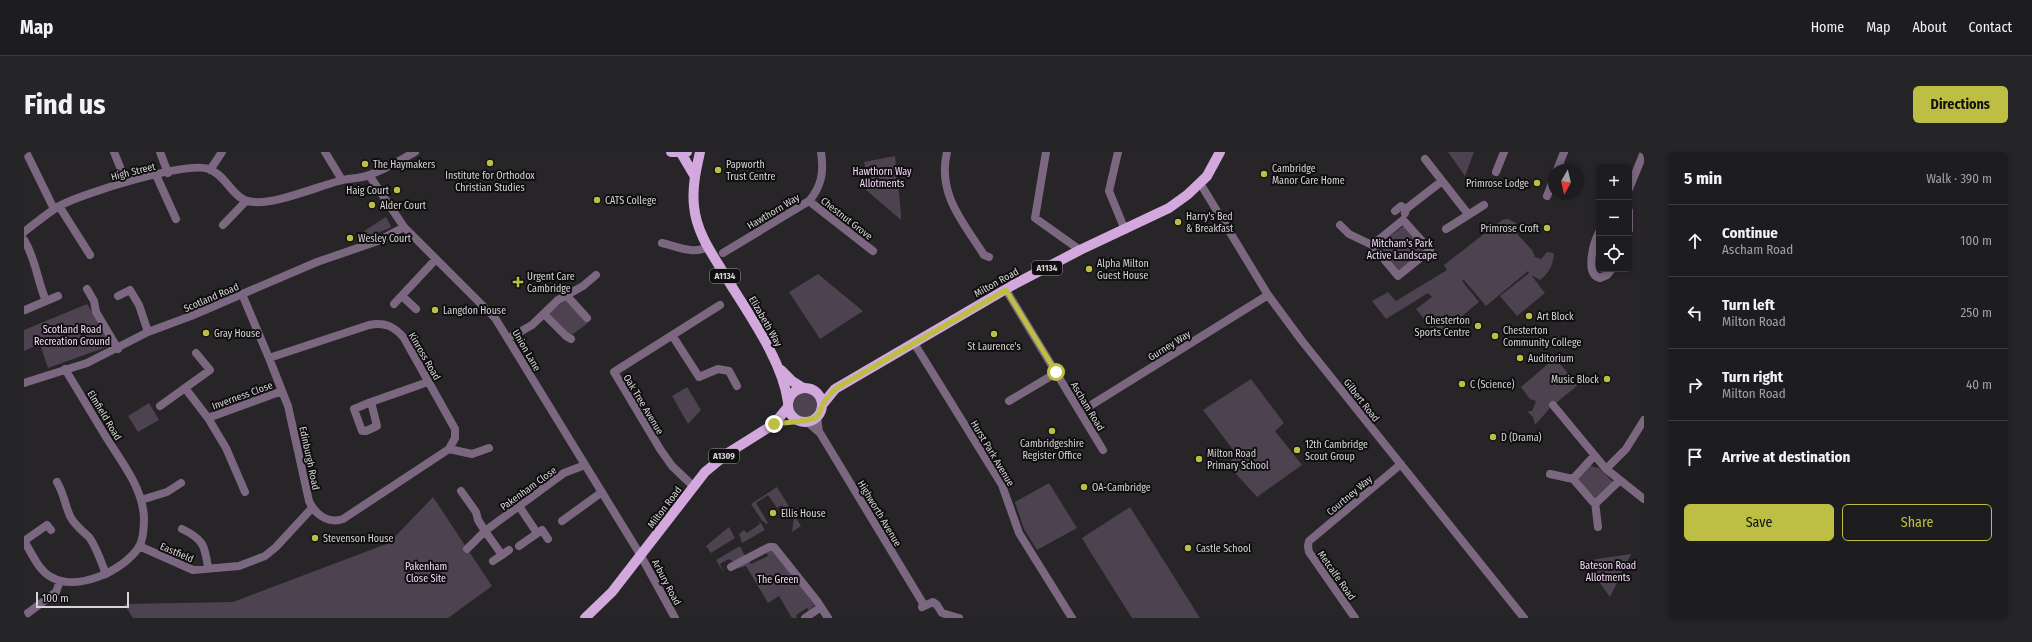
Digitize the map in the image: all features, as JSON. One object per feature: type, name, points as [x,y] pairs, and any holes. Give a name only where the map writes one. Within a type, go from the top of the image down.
[{"type":"main road","points":[[680,152],[694,175]]},
{"type":"main road","name":"Elizabeth Way","points":[[700,152],[694,175],[694,207],[697,224],[707,247],[780,369],[792,381],[803,388]]},
{"type":"main road","name":"Milton Road","points":[[822,405],[835,389],[1006,290],[1080,250],[1169,208],[1200,183],[1208,173],[1220,152]]},
{"type":"main road","name":"Elizabeth Way","points":[[780,369],[788,405]]},
{"type":"main road","points":[[788,405],[795,392],[803,388]]},
{"type":"main road","name":"A1134","points":[[803,388],[815,391]]},
{"type":"main road","name":"Milton Road","points":[[815,391],[835,389]]},
{"type":"main road","points":[[815,391],[819,396],[822,405]]},
{"type":"main road","name":"Milton Road","points":[[585,618],[612,592],[642,556],[694,486],[720,458],[774,424],[788,405]]},
{"type":"main road","name":"A1134","points":[[788,405],[790,413],[802,421]]},
{"type":"main road","name":"A1134","points":[[817,417],[822,405]]},
{"type":"main road","points":[[802,421],[817,417]]},
{"type":"main road","name":"Milton Road","points":[[774,424],[802,421]]},
{"type":"street","points":[[26,152],[57,208],[90,255]]},
{"type":"street","points":[[114,152],[126,182]]},
{"type":"street","points":[[160,152],[168,173]]},
{"type":"street","points":[[222,152],[210,170],[246,202],[261,203],[342,180],[369,175],[415,152]]},
{"type":"street","points":[[325,152],[342,180]]},
{"type":"street","name":"Hawthorn Way","points":[[723,253],[809,201],[816,193],[822,178],[820,152]]},
{"type":"street","points":[[947,152],[945,188],[950,199],[984,255],[989,257]]},
{"type":"street","points":[[1046,152],[1034,216],[1080,250]]},
{"type":"street","points":[[1118,152],[1109,191],[1125,230]]},
{"type":"street","points":[[1496,172],[1504,152]]},
{"type":"street","points":[[1559,164],[1564,152]]},
{"type":"street","points":[[1632,182],[1644,152]]},
{"type":"street","points":[[1425,159],[1468,214]]},
{"type":"street","name":"High Street","points":[[24,232],[57,208],[92,192],[156,175],[201,168],[210,170]]},
{"type":"street","points":[[156,175],[176,219]]},
{"type":"street","name":"Union Lane","points":[[369,175],[404,227],[477,298],[495,318],[509,338],[534,383],[642,556]]},
{"type":"street","points":[[1372,245],[1403,220],[1406,209],[1442,181]]},
{"type":"street","name":"Gilbert Road","points":[[1200,183],[1268,295],[1302,341],[1524,618]]},
{"type":"street","name":"Chestnut Grove","points":[[809,201],[873,251]]},
{"type":"street","points":[[223,225],[246,202]]},
{"type":"street","points":[[1446,229],[1484,205]]},
{"type":"street","points":[[1395,211],[1401,206],[1406,209]]},
{"type":"street","points":[[1340,225],[1349,234],[1372,245],[1398,276],[1430,250],[1403,220]]},
{"type":"street","name":"Scotland Road","points":[[24,382],[87,363],[118,349],[148,332],[191,316],[317,262],[378,241],[404,227]]},
{"type":"street","points":[[24,240],[32,254],[39,286],[46,301]]},
{"type":"street","points":[[1596,240],[1593,248],[1592,271],[1595,276],[1600,278],[1607,275],[1610,272]]},
{"type":"street","points":[[662,243],[694,251],[700,251],[707,247]]},
{"type":"street","points":[[394,304],[436,259]]},
{"type":"street","points":[[509,338],[532,325],[558,300],[583,286],[596,274]]},
{"type":"street","points":[[87,290],[94,301],[96,312],[118,349]]},
{"type":"street","points":[[118,296],[130,290],[140,305],[148,332]]},
{"type":"street","name":"Ascham Road","points":[[1006,290],[1103,450]]},
{"type":"street","name":"Edinburgh Road","points":[[242,294],[269,358],[294,427],[312,508]]},
{"type":"street","name":"Gurney Way","points":[[1080,412],[1268,295]]},
{"type":"street","points":[[25,310],[58,296]]},
{"type":"street","points":[[402,296],[416,309]]},
{"type":"street","points":[[567,296],[587,318]]},
{"type":"street","name":"Oak Tree Avenue","points":[[694,486],[672,466],[646,427],[614,372],[720,305]]},
{"type":"street","points":[[544,314],[571,339]]},
{"type":"street","name":"Kinross Road","points":[[269,358],[378,323],[389,325],[397,329],[404,338],[454,429],[454,438],[449,449]]},
{"type":"street","points":[[672,335],[700,377],[718,368],[729,371],[737,386]]},
{"type":"street","name":"Hurst Park Avenue","points":[[914,343],[1002,485],[1019,533],[1072,618]]},
{"type":"street","points":[[160,406],[210,370],[196,353]]},
{"type":"street","name":"Elmfield Road","points":[[65,369],[128,472],[141,500]]},
{"type":"street","points":[[1009,401],[1056,372]]},
{"type":"street","points":[[371,402],[428,382]]},
{"type":"street","name":"Inverness Close","points":[[185,388],[208,418],[226,448],[236,479],[245,492]]},
{"type":"street","name":"Inverness Close","points":[[208,418],[282,392]]},
{"type":"street","points":[[1553,405],[1606,469],[1644,499]]},
{"type":"street","name":"Highworth Avenue","points":[[817,417],[819,432],[923,606],[932,602],[937,605],[942,613],[959,618]]},
{"type":"street","points":[[1606,469],[1626,449],[1644,420]]},
{"type":"street","name":"Highworth Avenue","points":[[802,421],[819,432]]},
{"type":"street","points":[[182,529],[198,537],[202,542],[208,568],[239,566],[265,556],[276,547],[312,508],[328,520],[338,521],[449,449],[472,454],[489,448]]},
{"type":"street","points":[[1573,479],[1594,456]]},
{"type":"street","name":"Courtney Way","points":[[1309,541],[1401,464]]},
{"type":"street","name":"Pakenham Close","points":[[467,549],[485,531],[564,473],[585,465]]},
{"type":"street","points":[[1550,474],[1573,479],[1595,502],[1598,527]]},
{"type":"street","points":[[1595,502],[1619,480]]},
{"type":"street","points":[[57,482],[64,494],[70,516],[78,529],[88,537],[94,546],[106,574]]},
{"type":"street","points":[[51,530],[47,525],[24,541],[39,566],[50,577],[60,581],[80,582],[106,574],[121,566],[139,546],[144,518],[141,500],[167,492],[181,483]]},
{"type":"street","points":[[461,491],[476,512],[478,520],[485,531],[502,555]]},
{"type":"street","points":[[562,521],[602,492]]},
{"type":"street","points":[[519,506],[537,533]]},
{"type":"street","points":[[519,546],[542,530],[548,538]]},
{"type":"street","name":"Metcalfe Road","points":[[1309,541],[1308,546],[1310,552],[1355,618]]},
{"type":"street","name":"Eastfield","points":[[139,546],[187,569],[199,570],[208,568]]},
{"type":"street","points":[[731,567],[769,546],[774,547],[828,618]]},
{"type":"street","points":[[493,562],[509,550]]},
{"type":"street","name":"Arbury Road","points":[[642,556],[675,618]]},
{"type":"street","points":[[24,616],[56,592],[60,581]]},
{"type":"street","points":[[805,618],[821,607]]},
{"type":"green space","points":[[1448,152],[1474,152],[1465,176]]},
{"type":"green space","name":"Hawthorn Way Allotments","points":[[895,156],[901,220],[866,190],[869,186],[864,162]]},
{"type":"green space","points":[[386,217],[391,226],[390,228],[367,237],[364,231]]},
{"type":"green space","points":[[1508,219],[1516,223],[1518,235],[1532,250],[1535,257],[1541,259],[1547,252],[1554,253],[1550,268],[1540,280],[1531,275],[1545,293],[1517,316],[1500,296],[1529,273],[1528,271],[1486,306],[1464,280],[1462,281],[1479,302],[1438,336],[1416,309],[1432,297],[1428,293],[1386,319],[1372,301],[1388,292],[1396,301],[1447,270],[1444,265],[1502,220]]},
{"type":"green space","name":"Mitcham’s Park Active Landscape","points":[[1405,225],[1423,247],[1423,253],[1401,270],[1395,270],[1377,247]]},
{"type":"green space","points":[[818,274],[863,311],[820,339],[789,292]]},
{"type":"green space","points":[[565,300],[588,323],[569,337],[548,315]]},
{"type":"green space","name":"Scotland Road Recreation Ground","points":[[87,304],[112,345],[48,368],[40,344],[24,351],[24,330]]},
{"type":"green space","points":[[1555,358],[1578,385],[1550,408],[1535,425],[1533,417],[1527,411],[1532,411],[1536,401],[1530,399],[1521,387]]},
{"type":"green space","points":[[1251,379],[1284,423],[1275,431],[1302,465],[1257,497],[1227,464],[1237,455],[1203,410]]},
{"type":"green space","points":[[687,387],[701,410],[688,424],[672,396]]},
{"type":"green space","points":[[805,392],[814,396],[818,405],[814,414],[805,418],[796,414],[792,405],[796,396]]},
{"type":"green space","points":[[149,403],[159,420],[138,432],[128,416]]},
{"type":"green space","points":[[1590,466],[1599,468],[1614,483],[1611,486],[1608,486],[1595,498],[1578,481],[1578,478]]},
{"type":"green space","points":[[1049,483],[1077,528],[1037,550],[1024,529],[1015,502]]},
{"type":"green space","points":[[777,487],[801,526],[792,532],[794,516],[787,515],[782,505],[777,508],[768,495],[756,503],[768,523],[766,524],[764,521],[763,522],[751,504]]},
{"type":"green space","name":"Pakenham Close Site","points":[[433,497],[492,586],[448,618],[133,618],[124,604],[233,602],[389,543]]},
{"type":"green space","points":[[1130,507],[1200,618],[1132,618],[1082,538]]},
{"type":"green space","points":[[758,519],[765,530],[742,543],[739,534],[744,530],[747,533],[760,524]]},
{"type":"green space","points":[[729,527],[735,538],[711,553],[706,546]]},
{"type":"green space","points":[[740,546],[745,556],[734,562],[729,559],[720,564],[726,576],[716,560]]},
{"type":"green space","name":"The Green","points":[[773,550],[815,604],[809,611],[807,608],[796,615],[797,618],[792,618],[779,596],[768,603],[746,566],[737,569],[749,561],[751,564],[768,556],[766,552]]},
{"type":"green space","name":"Bateson Road Allotments","points":[[1631,554],[1610,597],[1584,561]]},
{"type":"place","name":"Institute for Orthodox Christian Studies","points":[[490,163]]},
{"type":"place","name":"The Haymakers","points":[[365,164]]},
{"type":"place","name":"Papworth Trust Centre","points":[[718,170]]},
{"type":"place","name":"Cambridge Manor Care Home","points":[[1264,174]]},
{"type":"place","name":"Primrose Lodge","points":[[1537,183]]},
{"type":"place","name":"Haig Court","points":[[397,190]]},
{"type":"place","name":"CATS College","points":[[597,200]]},
{"type":"place","name":"Alder Court","points":[[372,205]]},
{"type":"place","name":"Harry's Bed & Breakfast","points":[[1178,222]]},
{"type":"place","name":"Primrose Croft","points":[[1547,228]]},
{"type":"place","name":"Wesley Court","points":[[350,238]]},
{"type":"place","name":"Alpha Milton Guest House","points":[[1089,269]]},
{"type":"place","name":"Urgent Care Cambridge","points":[[518,282]]},
{"type":"place","name":"Langdon House","points":[[435,310]]},
{"type":"place","name":"Art Block","points":[[1529,316]]},
{"type":"place","name":"Chesterton Sports Centre","points":[[1478,326]]},
{"type":"place","name":"Gray House","points":[[206,333]]},
{"type":"place","name":"St Laurence's","points":[[994,334]]},
{"type":"place","name":"Chesterton Community College","points":[[1495,336]]},
{"type":"place","name":"Auditorium","points":[[1520,358]]},
{"type":"place","name":"Music Block","points":[[1607,379]]},
{"type":"place","name":"C (Science)","points":[[1462,384]]},
{"type":"place","name":"Cambridgeshire Register Office","points":[[1052,431]]},
{"type":"place","name":"D (Drama)","points":[[1493,437]]},
{"type":"place","name":"12th Cambridge Scout Group","points":[[1297,450]]},
{"type":"place","name":"Milton Road Primary School","points":[[1199,459]]},
{"type":"place","name":"OA-Cambridge","points":[[1084,487]]},
{"type":"place","name":"Ellis House","points":[[773,513]]},
{"type":"place","name":"Stevenson House","points":[[315,538]]},
{"type":"place","name":"Castle School","points":[[1188,548]]},
{"type":"route","points":[[774,424],[798,420],[807,422],[814,419],[819,414],[822,405],[835,389],[1006,290],[1056,372]]}]
